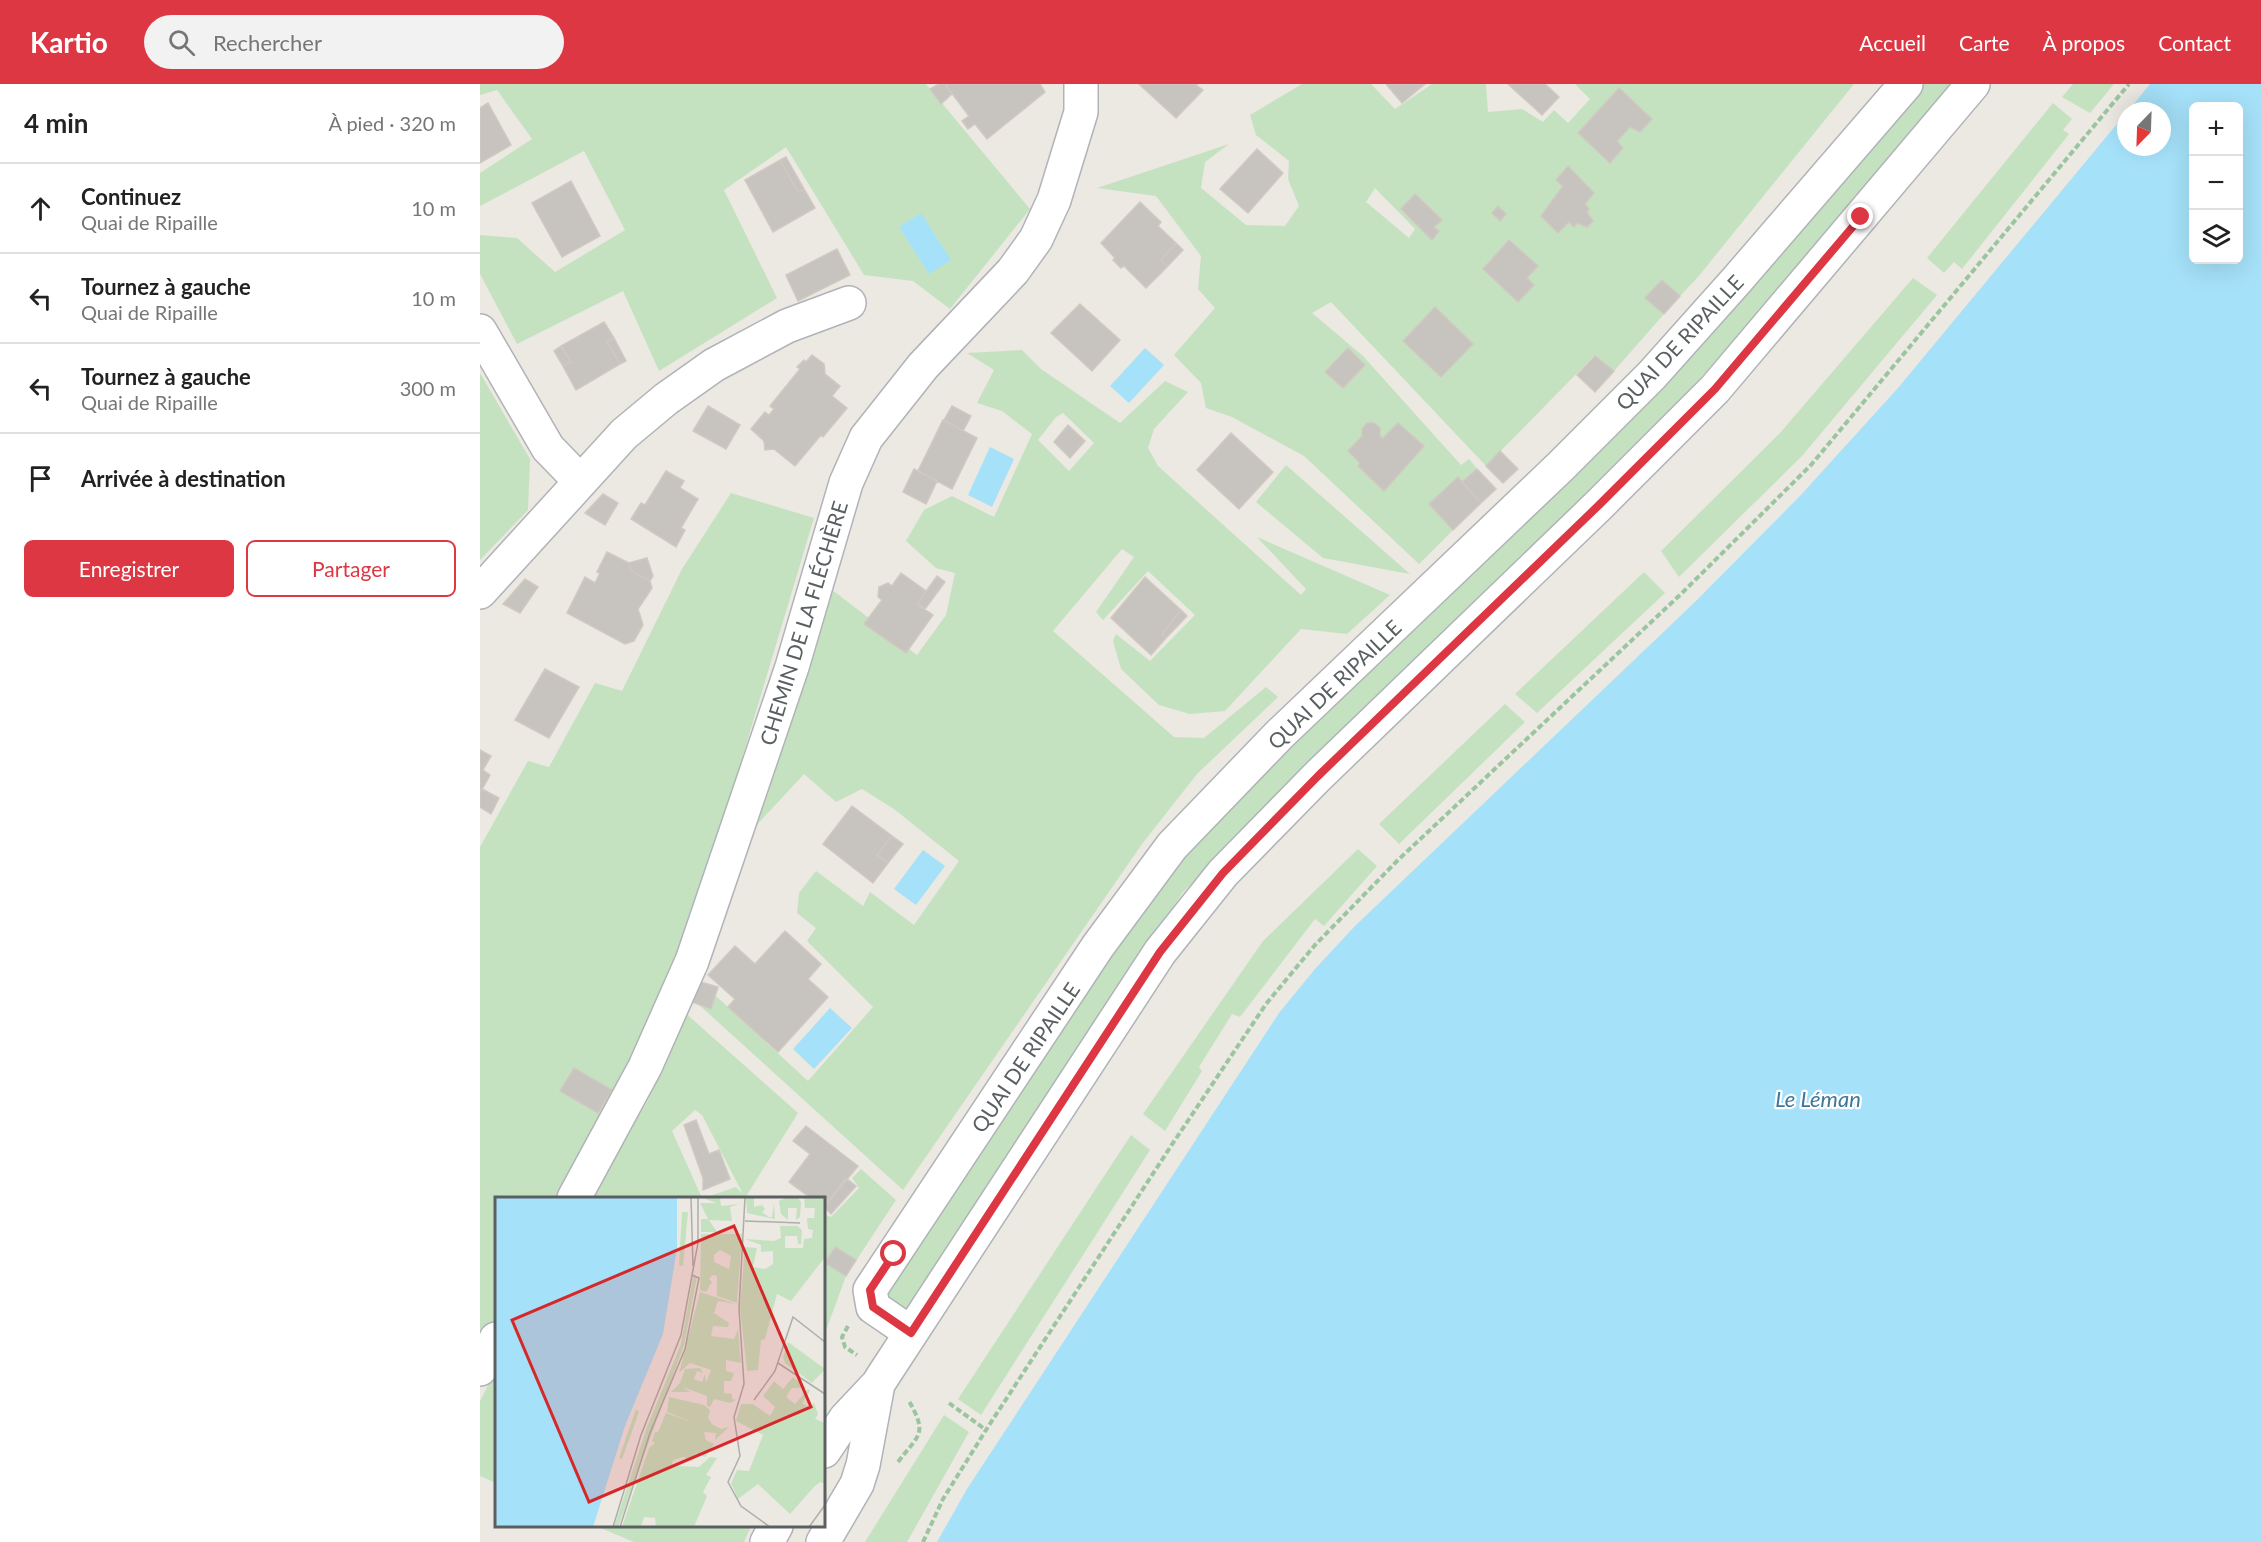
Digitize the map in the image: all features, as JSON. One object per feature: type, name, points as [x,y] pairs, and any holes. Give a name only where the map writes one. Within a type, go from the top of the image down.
[{"type":"street","name":"CHEMIN DE LA FLÉCHÈRE","points":[[575,1197],[645,1068],[692,961],[792,667],[846,483],[866,438],[923,366],[1013,271],[1036,239],[1054,200],[1082,112],[1081,84]]},
{"type":"street","name":"QUAI DE RIPAILLE","points":[[911,1333],[873,1307],[870,1290],[1098,946],[1172,846],[1279,735],[1561,466],[1652,375],[1906,84]]},
{"type":"street","points":[[825,1450],[846,1418],[878,1384],[1160,952],[1223,873],[1318,776],[1599,505],[1715,389],[1973,84]]},
{"type":"street","points":[[480,592],[624,434],[666,399],[714,365],[787,326],[849,303]]},
{"type":"street","points":[[480,331],[548,448],[580,480]]},
{"type":"street","points":[[480,1369],[495,1341]]},
{"type":"street","points":[[823,1542],[852,1494],[860,1473],[878,1384]]},
{"type":"street","points":[[767,1542],[775,1527]]},
{"type":"path","points":[[923,1542],[943,1499],[986,1430],[1266,1004],[1315,945],[1398,860],[1682,594],[1811,465],[2129,84]]},
{"type":"path","points":[[949,1403],[986,1430]]},
{"type":"green space","points":[[480,84],[926,84],[1030,209],[950,309],[913,281],[864,275],[786,147],[724,190],[777,298],[659,371],[623,291],[517,344],[480,274],[480,235],[517,238],[555,272],[625,230],[584,151],[480,206],[480,173],[532,139],[497,90],[480,95]]},
{"type":"green space","points":[[1302,84],[1371,84],[1395,109],[1432,84],[1486,84],[1488,112],[1522,109],[1543,122],[1554,110],[1568,123],[1590,99],[1575,84],[1854,84],[1698,277],[1680,296],[1662,280],[1645,297],[1664,314],[1614,371],[1594,356],[1486,466],[1331,302],[1312,313],[1363,356],[1461,465],[1469,459],[1477,469],[1462,482],[1458,478],[1429,504],[1453,530],[1419,564],[1304,456],[1232,417],[1206,408],[1201,383],[1174,355],[1215,308],[1198,289],[1201,256],[1156,196],[1097,188],[1229,144],[1205,162],[1201,188],[1246,225],[1285,226],[1299,206],[1288,179],[1289,161],[1256,135],[1250,115]],"holes":[[[1375,188],[1415,229],[1409,238],[1366,202]]]},
{"type":"green space","points":[[1917,84],[1954,84],[1763,308],[1655,429],[1183,892],[906,1313],[881,1297],[1163,876],[1401,637]]},
{"type":"green space","points":[[2073,84],[2114,84],[2090,113],[2062,97]]},
{"type":"green space","points":[[2053,103],[2072,119],[2063,130],[2069,134],[1962,269],[1954,262],[1944,273],[1927,258]]},
{"type":"green space","points":[[1913,278],[1937,295],[1802,456],[1679,577],[1661,551],[1780,433]]},
{"type":"green space","points":[[1022,350],[1041,369],[1120,423],[1165,381],[1188,392],[1154,429],[1148,448],[1158,466],[1301,595],[1306,589],[1257,537],[1390,595],[1347,634],[1301,629],[1225,711],[1190,714],[1159,705],[1121,669],[1113,641],[1116,634],[1150,661],[1195,615],[1148,571],[1103,620],[1096,612],[1134,557],[1122,549],[1053,631],[1174,737],[1204,738],[1266,687],[1278,697],[1197,774],[1142,844],[903,1190],[697,1003],[711,1008],[716,996],[808,1081],[873,1007],[807,941],[816,928],[797,913],[799,893],[816,871],[863,906],[870,892],[914,925],[959,861],[894,809],[862,789],[836,802],[804,774],[752,830],[831,589],[917,655],[946,615],[955,573],[936,568],[906,541],[924,510],[952,496],[994,517],[1032,434],[1002,411],[977,403],[994,370],[967,353]],"holes":[[[1063,413],[1094,443],[1069,471],[1038,440],[1056,417]]]},
{"type":"green space","points":[[480,373],[530,459],[528,510],[480,560]]},
{"type":"green space","points":[[1286,465],[1410,574],[1323,558],[1256,502]]},
{"type":"green space","points":[[731,493],[814,518],[680,965],[564,1197],[495,1197],[495,1321],[480,1349],[480,847],[528,761],[549,767],[595,683],[622,691],[682,569]]},
{"type":"green space","points":[[1644,572],[1665,593],[1537,713],[1515,694]]},
{"type":"green space","points":[[1505,704],[1525,722],[1399,844],[1379,824]]},
{"type":"green space","points":[[1358,849],[1377,866],[1324,926],[1315,919],[1240,1017],[1232,1014],[1199,1067],[1202,1071],[1165,1131],[1143,1114],[1263,941]]},
{"type":"green space","points":[[683,1011],[798,1113],[746,1197],[707,1197],[736,1187],[743,1194],[702,1115],[695,1110],[672,1131],[702,1197],[592,1197],[648,1100]]},
{"type":"green space","points":[[1131,1135],[1150,1150],[981,1415],[958,1399]]},
{"type":"green space","points":[[861,1169],[896,1200],[846,1276],[825,1333],[825,1214],[831,1217],[859,1188],[852,1178]]},
{"type":"green space","points":[[495,1372],[495,1483],[480,1476],[480,1401]]},
{"type":"green space","points":[[944,1415],[969,1432],[907,1542],[865,1542]]},
{"type":"green space","points":[[598,1527],[751,1527],[744,1542],[634,1542]]},
{"type":"water","name":"Le Léman","points":[[2150,84],[2261,84],[2261,1542],[937,1542],[967,1489],[1279,1013],[1315,969],[1354,927],[1695,602],[1800,496],[1898,388],[2117,124],[2117,156],[2171,156],[2171,102],[2135,102]]},
{"type":"water","points":[[921,213],[951,260],[929,274],[899,227]]},
{"type":"water","points":[[1145,348],[1164,365],[1129,403],[1110,386]]},
{"type":"water","points":[[990,447],[1014,459],[992,507],[968,495]]},
{"type":"water","points":[[923,850],[945,866],[916,905],[894,889]]},
{"type":"water","points":[[830,1008],[852,1028],[814,1069],[793,1049]]},
{"type":"building","points":[[939,84],[945,84],[952,94],[941,104],[930,89]]},
{"type":"building","points":[[945,84],[1040,84],[1045,92],[987,139],[975,124],[968,129],[962,121],[969,116]]},
{"type":"building","points":[[1139,84],[1198,84],[1196,85],[1203,90],[1176,118]]},
{"type":"building","points":[[1386,84],[1425,84],[1402,103]]},
{"type":"building","points":[[1508,84],[1545,84],[1559,97],[1542,115]]},
{"type":"building","points":[[1619,88],[1652,119],[1640,132],[1630,127],[1617,141],[1623,148],[1610,163],[1578,133]]},
{"type":"building","points":[[488,103],[511,145],[480,163],[480,108]]},
{"type":"building","points":[[1257,149],[1283,173],[1248,213],[1220,189]]},
{"type":"building","points":[[786,157],[804,189],[798,192],[780,160]]},
{"type":"building","points":[[780,160],[798,192],[804,189],[815,208],[773,232],[745,180]]},
{"type":"building","points":[[1568,166],[1594,193],[1585,204],[1593,221],[1587,227],[1577,223],[1574,227],[1569,222],[1558,233],[1541,216],[1563,186],[1556,180]]},
{"type":"building","points":[[571,181],[600,236],[562,257],[532,203]]},
{"type":"building","points":[[1415,194],[1442,220],[1434,227],[1439,231],[1432,240],[1401,209]]},
{"type":"building","points":[[1140,202],[1161,222],[1158,226],[1176,243],[1161,260],[1167,267],[1146,288],[1124,266],[1121,268],[1113,260],[1115,258],[1101,243]]},
{"type":"building","points":[[1498,206],[1506,214],[1500,221],[1492,213]]},
{"type":"building","points":[[1509,240],[1538,266],[1527,278],[1534,285],[1518,302],[1483,269]]},
{"type":"building","points":[[1176,243],[1183,250],[1167,267],[1161,260]]},
{"type":"building","points":[[837,249],[850,275],[798,301],[786,275]]},
{"type":"building","points":[[1662,280],[1680,296],[1664,314],[1645,298]]},
{"type":"building","points":[[1080,304],[1120,340],[1092,371],[1051,333]]},
{"type":"building","points":[[1435,307],[1473,344],[1441,377],[1403,341]]},
{"type":"building","points":[[604,322],[614,338],[607,342],[620,364],[576,390],[563,366],[571,362],[561,346]]},
{"type":"building","points":[[614,338],[626,361],[620,364],[607,342]]},
{"type":"building","points":[[561,346],[571,362],[563,366],[554,351]]},
{"type":"building","points":[[1348,348],[1365,365],[1343,388],[1325,372]]},
{"type":"building","points":[[812,355],[824,364],[825,374],[840,386],[832,396],[847,408],[795,466],[774,449],[765,450],[764,441],[751,429],[765,412],[769,415],[774,409],[770,406],[800,369],[797,367]]},
{"type":"building","points":[[1595,356],[1614,371],[1595,392],[1577,375]]},
{"type":"building","points":[[708,406],[740,425],[726,449],[693,431]]},
{"type":"building","points":[[952,406],[971,416],[963,431],[944,420]]},
{"type":"building","points":[[943,420],[977,438],[952,489],[918,471]]},
{"type":"building","points":[[1367,423],[1374,423],[1380,428],[1380,436],[1383,438],[1398,423],[1424,446],[1384,491],[1358,466],[1360,463],[1348,451],[1362,436],[1362,429]]},
{"type":"building","points":[[1068,425],[1085,441],[1070,458],[1054,442]]},
{"type":"building","points":[[1231,433],[1273,472],[1239,509],[1197,470]]},
{"type":"building","points":[[1500,451],[1518,469],[1503,483],[1486,466]]},
{"type":"building","points":[[914,469],[937,481],[926,504],[903,492]]},
{"type":"building","points":[[1477,469],[1496,489],[1481,503],[1462,482]]},
{"type":"building","points":[[666,471],[684,481],[680,488],[698,499],[681,528],[685,530],[676,547],[631,519],[641,503],[645,505]]},
{"type":"building","points":[[1458,477],[1481,503],[1453,530],[1429,504]]},
{"type":"building","points":[[603,494],[618,503],[605,525],[585,513]]},
{"type":"building","points":[[607,552],[629,563],[631,571],[650,581],[652,588],[638,609],[643,625],[634,641],[625,644],[567,613],[585,577],[595,583],[600,573],[597,572]]},
{"type":"building","points":[[647,558],[653,576],[650,581],[631,571],[629,563]]},
{"type":"building","points":[[901,573],[926,591],[917,604],[933,615],[906,653],[864,624],[882,600],[878,597],[879,587],[888,583],[892,586]]},
{"type":"building","points":[[937,576],[945,582],[925,609],[917,604]]},
{"type":"building","points":[[1145,577],[1181,610],[1162,634],[1166,638],[1151,655],[1111,618]]},
{"type":"building","points":[[525,579],[538,587],[520,613],[503,604]]},
{"type":"building","points":[[1181,610],[1187,616],[1166,638],[1162,634]]},
{"type":"building","points":[[545,669],[579,687],[549,738],[515,720]]},
{"type":"building","points":[[480,750],[491,756],[483,770],[490,775],[480,793]]},
{"type":"building","points":[[482,789],[499,798],[491,814],[480,807]]},
{"type":"building","points":[[852,806],[892,836],[877,855],[888,863],[873,883],[823,844]]},
{"type":"building","points":[[892,836],[903,844],[888,863],[877,855]]},
{"type":"building","points":[[785,931],[821,964],[808,979],[828,997],[778,1052],[728,1007],[735,999],[708,975],[735,946],[755,964]]},
{"type":"building","points":[[694,980],[718,987],[711,1009],[687,1000]]},
{"type":"building","points":[[574,1068],[612,1090],[598,1113],[560,1091]]},
{"type":"building","points":[[696,1120],[709,1154],[719,1150],[730,1179],[703,1190],[703,1178],[684,1125]]},
{"type":"building","points":[[806,1126],[858,1166],[825,1206],[825,1197],[810,1197],[789,1182],[810,1154],[793,1141]]},
{"type":"building","points":[[846,1178],[856,1186],[831,1214],[825,1206]]},
{"type":"building","points":[[835,1247],[856,1260],[846,1276],[825,1263]]},
{"type":"route","points":[[894,1254],[870,1290],[873,1307],[911,1333],[1160,952],[1223,873],[1318,776],[1599,505],[1715,389],[1861,217]]}]
